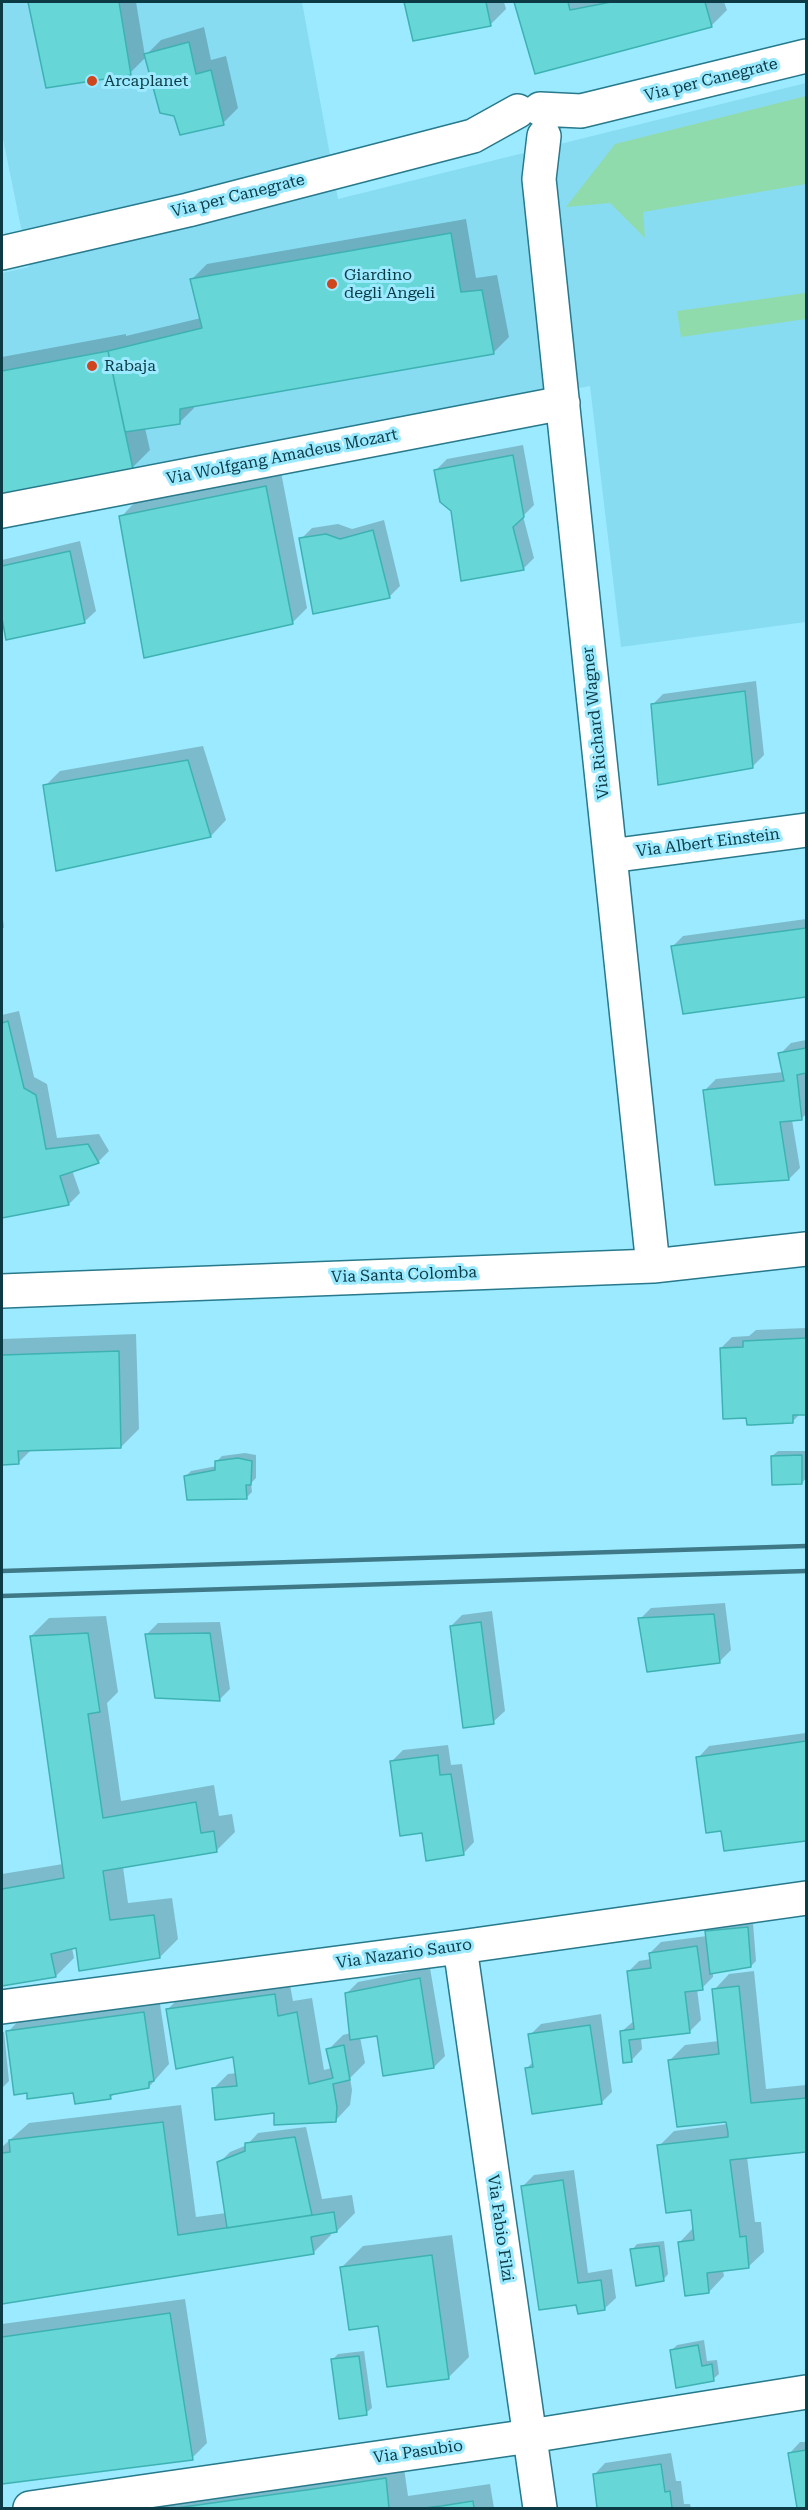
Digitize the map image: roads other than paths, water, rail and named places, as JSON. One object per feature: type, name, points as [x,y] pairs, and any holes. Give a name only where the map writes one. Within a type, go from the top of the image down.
[{"type":"street","name":"Via per Canegrate","points":[[2,253],[188,210],[473,136],[531,128],[581,111],[807,56]]},
{"type":"street","name":"Via Richard Wagner","points":[[531,128],[563,404],[653,1266]]},
{"type":"street","name":"Via Wolfgang Amadeus Mozart","points":[[2,511],[563,404]]},
{"type":"street","name":"Via Albert Einstein","points":[[610,856],[807,830]]},
{"type":"street","name":"Via Santa Colomba","points":[[2,1290],[653,1266],[807,1249]]},
{"type":"street","name":"Via Nazario Sauro","points":[[2,2007],[460,1947],[807,1898]]},
{"type":"street","name":"Via Fabio Filzi","points":[[460,1947],[540,2508]]},
{"type":"street","name":"Via Pasubio","points":[[30,2508],[530,2436],[807,2392]]},
{"type":"railway","points":[[2,1571],[806,1546]]},
{"type":"railway","points":[[2,1596],[806,1571]]},
{"type":"place","name":"Arcaplanet","points":[[92,81]]},
{"type":"place","name":"Giardino degli Angeli","points":[[332,284]]},
{"type":"place","name":"Rabaja","points":[[92,366]]}]
